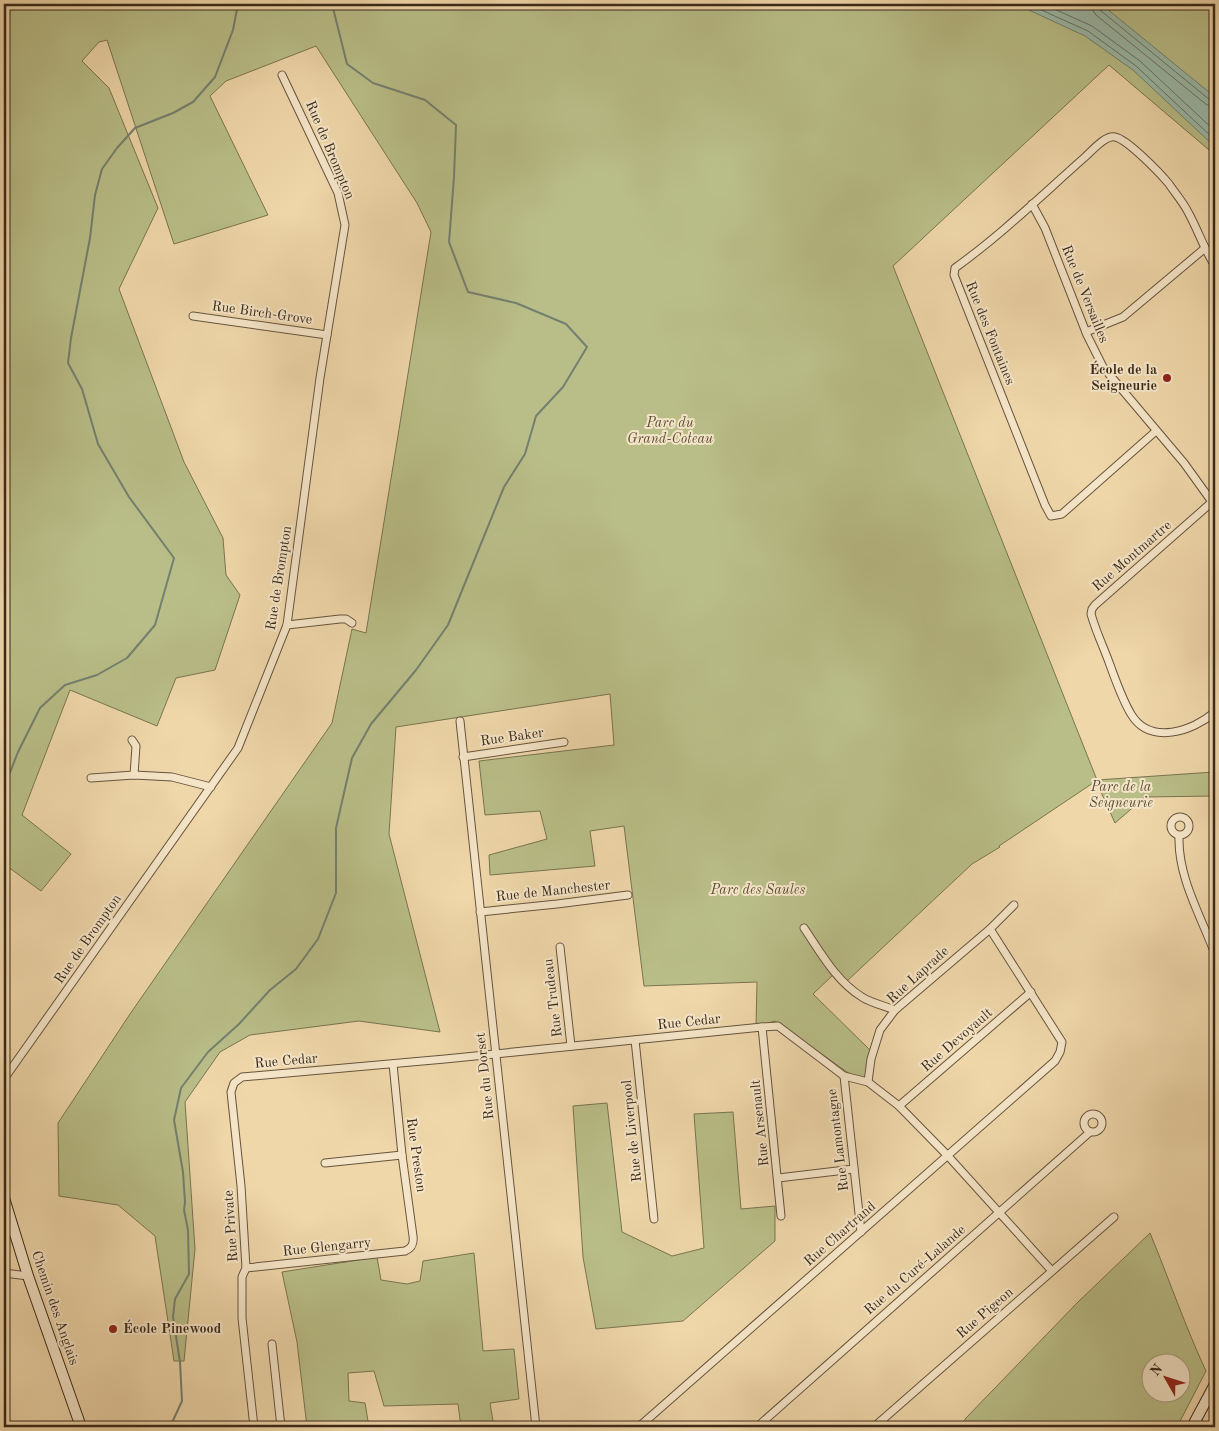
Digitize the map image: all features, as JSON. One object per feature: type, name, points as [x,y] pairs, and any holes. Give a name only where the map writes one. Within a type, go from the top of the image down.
[{"type":"street","name":"Rue de Brompton","points":[[4,1079],[238,748],[245,735],[287,625],[327,335],[345,225],[338,193],[282,75]]},
{"type":"street","name":"Rue des Fontaines","points":[[1156,431],[1062,514],[1051,516],[954,275],[955,268],[994,238],[1107,138],[1114,136],[1122,139],[1167,182],[1188,211],[1204,249],[1215,266]]},
{"type":"street","name":"Rue de Versailles","points":[[1032,204],[1045,228],[1086,332],[1103,367],[1181,460],[1214,504]]},
{"type":"street","points":[[1086,332],[1123,317],[1204,249]]},
{"type":"street","name":"Rue Birch-Grove","points":[[193,316],[327,335]]},
{"type":"street","name":"Rue Montmartre","points":[[1214,504],[1095,604],[1091,614],[1131,715],[1144,728],[1159,733],[1178,732],[1215,712]]},
{"type":"street","points":[[287,625],[340,619],[346,619],[352,623]]},
{"type":"street","name":"Rue du Dorset","points":[[460,722],[536,1427]]},
{"type":"street","points":[[132,740],[136,746],[134,775]]},
{"type":"street","name":"Rue Baker","points":[[463,757],[564,742]]},
{"type":"street","points":[[91,778],[134,775],[172,777],[212,787]]},
{"type":"street","points":[[1179,836],[1178,846],[1184,876],[1215,954]]},
{"type":"street","name":"Rue de Manchester","points":[[480,912],[628,895]]},
{"type":"street","name":"Rue Laprade","points":[[868,1082],[871,1059],[880,1030],[895,1010],[990,929],[1014,905]]},
{"type":"street","points":[[804,928],[829,966],[844,982],[862,997],[895,1010]]},
{"type":"street","points":[[990,929],[1031,992]]},
{"type":"street","name":"Rue Trudeau","points":[[560,947],[571,1046]]},
{"type":"street","name":"Rue Chartrand","points":[[641,1426],[1055,1061],[1060,1052],[1062,1042],[1031,992]]},
{"type":"street","name":"Rue Devoyault","points":[[899,1106],[1031,992]]},
{"type":"street","name":"Rue Cedar","points":[[234,1083],[242,1078],[778,1026],[844,1076],[868,1082],[899,1106],[948,1156],[1052,1271]]},
{"type":"street","name":"Rue Arsenault","points":[[762,1027],[782,1216]]},
{"type":"street","name":"Rue de Liverpool","points":[[635,1040],[654,1219]]},
{"type":"street","name":"Rue Preston","points":[[393,1064],[402,1155],[413,1236],[413,1245],[410,1249]]},
{"type":"street","name":"Rue Lamontagne","points":[[844,1076],[861,1232]]},
{"type":"street","name":"Rue Private","points":[[234,1083],[230,1092],[241,1186],[246,1268],[242,1278],[242,1318],[254,1427]]},
{"type":"street","name":"Rue du Curé-Lalande","points":[[757,1427],[1090,1132]]},
{"type":"street","points":[[325,1163],[402,1155]]},
{"type":"street","points":[[778,1178],[854,1170]]},
{"type":"street","name":"Chemin des Anglais","points":[[4,1198],[28,1276],[81,1427]]},
{"type":"street","name":"Rue Pigeon","points":[[874,1427],[1114,1217]]},
{"type":"street","name":"Rue Glengarry","points":[[246,1268],[410,1249]]},
{"type":"street","points":[[4,1273],[28,1276]]},
{"type":"street","points":[[272,1344],[281,1427]]},
{"type":"street","points":[[1192,1427],[1215,1384]]},
{"type":"street","points":[[624,1427],[655,1427]]},
{"type":"green space","name":"Parc du Grand-Coteau","points":[[4,4],[1213,4],[1215,17],[1215,155],[1109,65],[893,266],[1097,780],[1215,771],[1215,796],[1145,797],[1115,823],[1096,781],[972,864],[847,981],[834,974],[813,994],[870,1050],[865,1082],[847,1072],[775,1021],[756,1027],[757,982],[644,986],[624,826],[590,831],[595,866],[490,875],[489,855],[547,839],[540,811],[485,815],[479,761],[614,745],[610,694],[396,727],[389,834],[440,1032],[359,1021],[250,1035],[220,1052],[185,1102],[195,1249],[184,1361],[174,1361],[155,1236],[118,1205],[59,1196],[58,1123],[130,1014],[332,723],[352,629],[366,633],[431,232],[417,203],[316,46],[226,81],[210,96],[268,215],[174,244],[107,40],[99,42],[82,61],[109,88],[158,208],[119,289],[184,462],[223,538],[226,575],[240,595],[215,670],[176,678],[157,726],[70,690],[22,815],[71,854],[41,891],[4,864]]},
{"type":"green space","points":[[607,1103],[622,1232],[672,1256],[704,1248],[694,1114],[733,1112],[741,1209],[775,1206],[775,1241],[683,1321],[596,1329],[583,1257],[573,1106]]},
{"type":"green space","points":[[1150,1233],[1206,1371],[1192,1398],[1192,1354],[1142,1354],[1142,1404],[1189,1404],[1177,1427],[960,1427],[966,1418],[1077,1303]]},
{"type":"green space","points":[[474,1253],[483,1351],[514,1349],[519,1399],[490,1403],[494,1427],[461,1427],[458,1404],[384,1406],[374,1371],[348,1373],[349,1401],[365,1403],[369,1427],[307,1427],[297,1342],[282,1272],[377,1257],[381,1280],[407,1284],[420,1281],[423,1261]]},
{"type":"water","points":[[1016,4],[1101,4],[1215,97],[1215,147],[1133,70],[1085,36]]},
{"type":"waterway","points":[[4,788],[18,752],[40,708],[65,685],[97,675],[127,658],[155,625],[174,558],[129,497],[98,444],[82,389],[68,363],[71,338],[90,238],[95,195],[102,169],[135,128],[173,113],[193,102],[215,77],[233,30],[238,4]]},
{"type":"waterway","points":[[170,1427],[182,1401],[180,1362],[173,1317],[175,1299],[189,1274],[188,1230],[184,1210],[183,1172],[174,1120],[181,1088],[208,1052],[239,1024],[270,990],[296,969],[318,939],[336,893],[336,828],[352,758],[371,724],[416,670],[448,625],[504,487],[525,454],[536,416],[563,387],[587,347],[566,324],[516,303],[468,292],[449,242],[456,125],[425,100],[373,83],[347,64],[332,4]]},
{"type":"place","name":"École de la Seigneurie","points":[[1167,378]]},
{"type":"place","name":"École Pinewood","points":[[113,1329]]},
{"type":"park label","name":"Parc de la Seigneurie","points":[[1121,796]]},
{"type":"park label","name":"Parc des Saules","points":[[758,890]]}]
